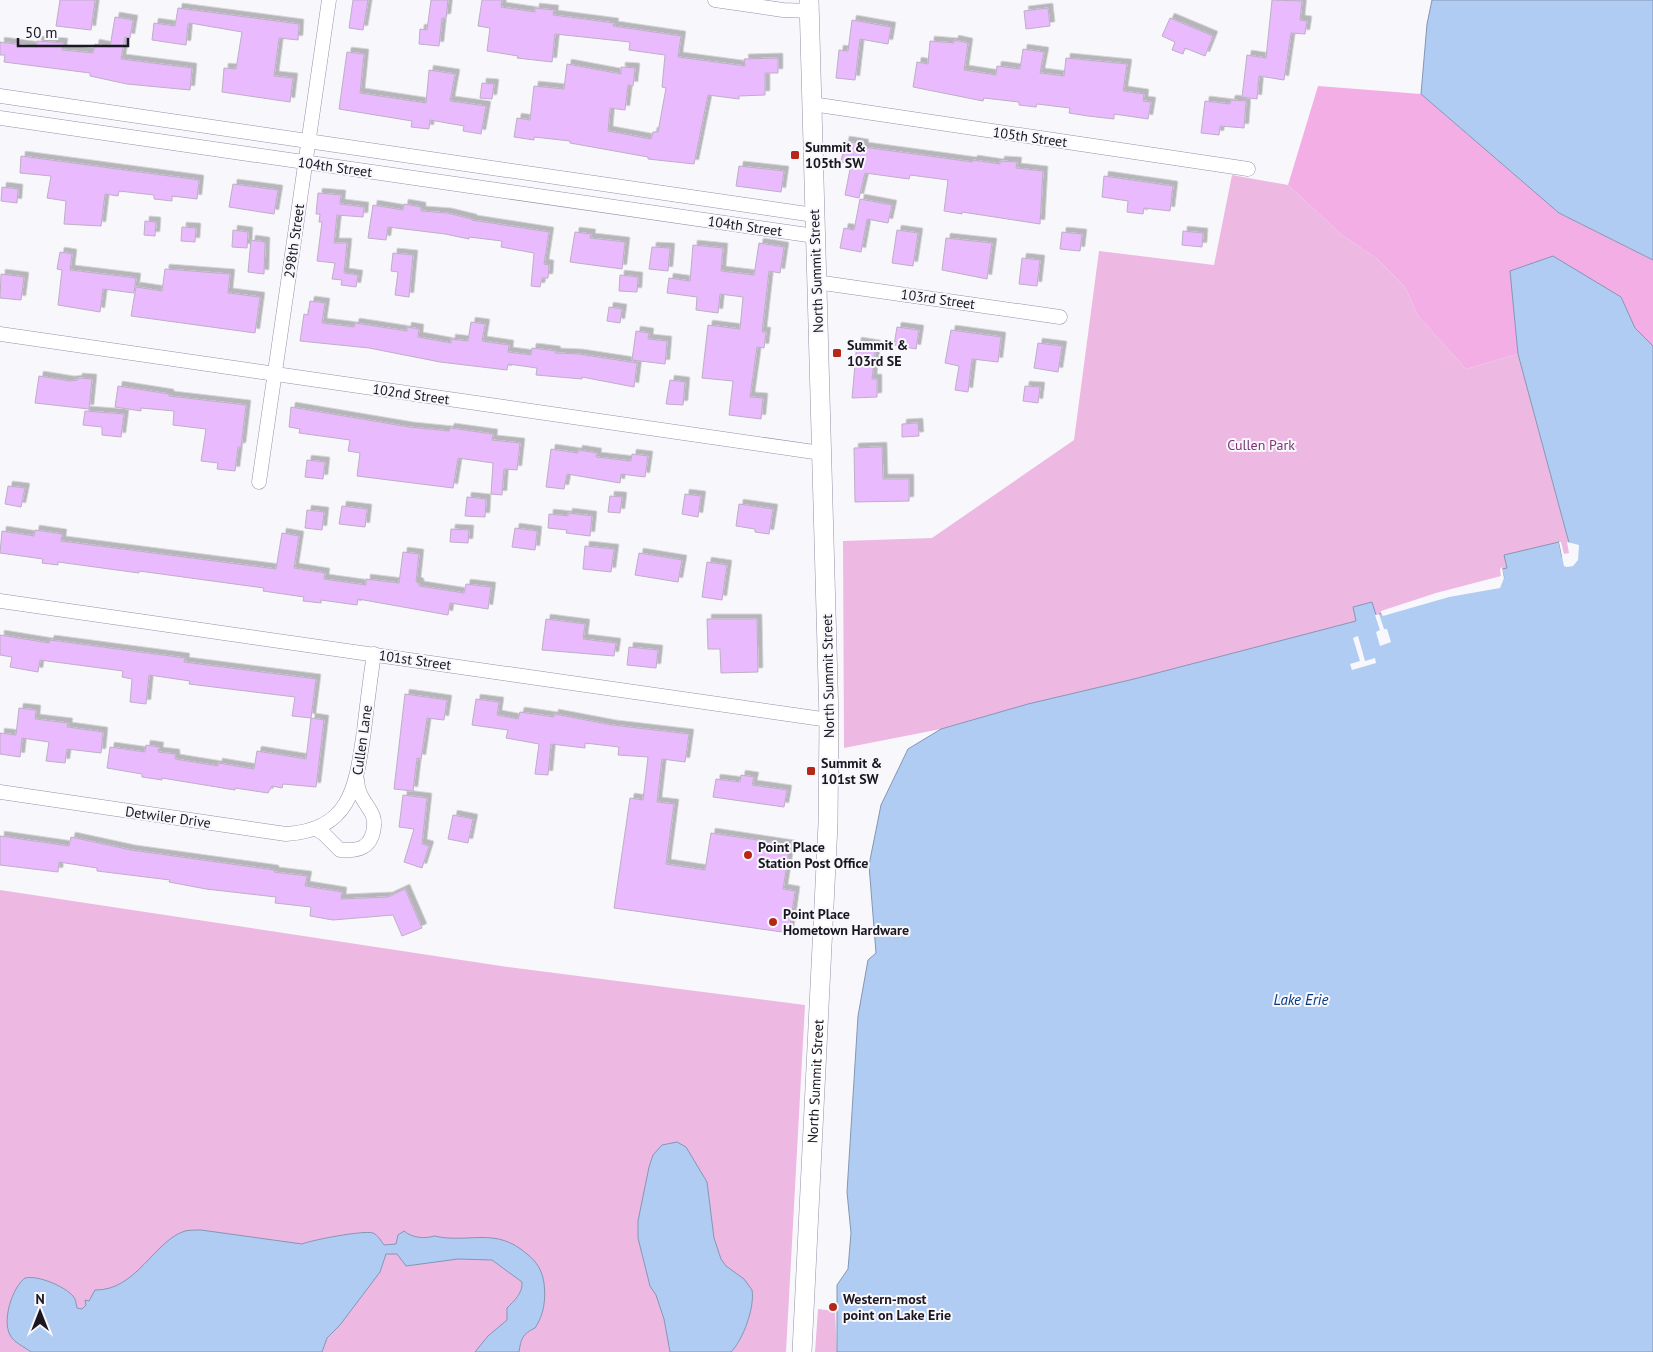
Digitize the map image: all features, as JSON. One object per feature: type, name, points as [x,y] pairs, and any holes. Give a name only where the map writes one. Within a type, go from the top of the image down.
[{"type":"main road","name":"North Summit Street","points":[[802,1352],[828,824],[829,720],[814,214],[810,6]]},
{"type":"street","name":"298th Street","points":[[259,482],[329,0]]},
{"type":"street","points":[[715,0],[782,10],[810,6]]},
{"type":"street","name":"104th Street","points":[[0,96],[814,214]]},
{"type":"street","name":"105th Street","points":[[812,104],[1248,168]]},
{"type":"street","points":[[113,134],[117,113]]},
{"type":"street","name":"104th Street","points":[[0,118],[815,236]]},
{"type":"street","points":[[557,199],[560,178]]},
{"type":"street","name":"103rd Street","points":[[816,282],[1060,317]]},
{"type":"street","name":"102nd Street","points":[[0,334],[821,453]]},
{"type":"street","name":"101st Street","points":[[0,601],[829,720]]},
{"type":"street","name":"Cullen Lane","points":[[333,818],[347,801],[357,780],[374,654]]},
{"type":"street","points":[[316,829],[324,834],[340,850],[354,851],[364,847],[370,840],[374,821],[372,812],[358,793],[357,780]]},
{"type":"street","name":"Detwiler Drive","points":[[0,792],[286,834],[316,829],[333,818]]},
{"type":"green space","name":"Cullen Park","points":[[1232,175],[1288,185],[1342,235],[1376,258],[1405,287],[1418,316],[1466,369],[1518,354],[1572,555],[1562,557],[1558,543],[1505,555],[1507,568],[1504,578],[1375,615],[1372,602],[1353,607],[1357,621],[1134,679],[1028,704],[941,729],[844,748],[843,541],[932,538],[1074,440],[1099,251],[1214,265]]},
{"type":"green space","points":[[0,890],[501,966],[805,1005],[786,1352],[0,1352]]},
{"type":"green space","points":[[818,1309],[835,1311],[837,1352],[815,1352]]},
{"type":"shaded area","points":[[1318,86],[1421,94],[1559,213],[1653,260],[1653,346],[1635,328],[1621,297],[1511,271],[1518,354],[1466,369],[1418,316],[1405,287],[1376,258],[1342,235],[1288,185]]},
{"type":"water","points":[[1432,0],[1653,0],[1653,260],[1559,213],[1421,94],[1427,24]]},
{"type":"water","name":"Lake Erie","points":[[1553,256],[1621,297],[1635,328],[1653,346],[1653,1352],[837,1352],[837,1285],[848,1269],[851,1233],[847,1192],[858,1016],[868,960],[876,953],[869,865],[881,805],[908,749],[941,729],[1028,704],[1134,679],[1356,621],[1353,607],[1372,602],[1376,615],[1504,578],[1502,569],[1507,568],[1504,555],[1559,542],[1562,557],[1572,554],[1518,354],[1510,271]]},
{"type":"water","points":[[677,1142],[686,1147],[707,1182],[714,1238],[721,1259],[726,1266],[744,1279],[752,1290],[752,1305],[744,1332],[731,1352],[670,1352],[664,1319],[656,1295],[650,1286],[638,1238],[638,1221],[653,1155],[662,1145]]},
{"type":"water","points":[[201,1230],[302,1244],[368,1232],[376,1235],[384,1245],[396,1244],[398,1235],[404,1231],[419,1237],[493,1238],[504,1240],[527,1254],[534,1260],[540,1270],[545,1289],[542,1312],[535,1328],[527,1332],[523,1337],[519,1352],[475,1352],[488,1336],[507,1320],[507,1308],[520,1293],[522,1282],[492,1260],[458,1259],[406,1266],[397,1254],[386,1254],[380,1272],[340,1325],[327,1338],[322,1352],[31,1352],[17,1343],[10,1335],[7,1321],[12,1296],[25,1278],[37,1278],[57,1285],[69,1292],[75,1300],[77,1308],[82,1309],[86,1305],[85,1300],[89,1301],[95,1290],[109,1288],[134,1274],[174,1236],[185,1231]]},
{"type":"pier","points":[[1559,542],[1561,542],[1564,554],[1569,553],[1567,542],[1579,545],[1578,560],[1573,566],[1564,566]]},
{"type":"pier","points":[[1502,567],[1504,578],[1500,588],[1449,597],[1383,616],[1381,613],[1381,611],[1436,593],[1501,576],[1500,569]]},
{"type":"pier","points":[[1379,614],[1391,642],[1380,646],[1376,632],[1380,630],[1375,615]]},
{"type":"pier","points":[[1358,636],[1365,661],[1375,658],[1376,663],[1352,670],[1350,664],[1360,661],[1353,638]]},
{"type":"building","points":[[60,0],[95,0],[91,30],[56,26]]},
{"type":"building","points":[[353,0],[368,0],[363,30],[349,28]]},
{"type":"building","points":[[431,0],[448,0],[446,18],[442,18],[439,46],[419,44],[420,29],[427,30]]},
{"type":"building","points":[[482,0],[502,0],[501,7],[535,12],[535,8],[554,10],[553,15],[614,23],[613,26],[681,36],[678,57],[745,66],[744,59],[778,58],[778,73],[765,73],[765,95],[739,96],[739,99],[708,95],[694,164],[648,159],[648,157],[570,143],[570,141],[534,137],[534,140],[514,137],[517,118],[530,120],[534,86],[564,89],[567,64],[621,74],[621,67],[635,68],[633,86],[628,85],[625,110],[610,108],[608,131],[651,139],[653,132],[658,132],[666,88],[662,87],[665,55],[629,50],[630,42],[555,34],[552,62],[517,58],[518,56],[487,51],[490,28],[478,26]]},
{"type":"building","points":[[1272,0],[1302,1],[1300,20],[1307,21],[1305,34],[1291,33],[1284,80],[1259,76],[1257,99],[1242,97],[1247,55],[1266,58]]},
{"type":"building","points":[[178,8],[299,24],[298,40],[279,38],[274,76],[293,78],[290,102],[222,92],[224,68],[236,69],[242,32],[190,23],[188,24],[186,45],[152,40],[154,23],[175,26]]},
{"type":"building","points":[[1048,8],[1050,26],[1026,29],[1024,11]]},
{"type":"building","points":[[115,17],[133,20],[130,38],[125,37],[121,59],[192,68],[190,90],[127,84],[90,76],[90,73],[4,62],[5,55],[0,55],[0,42],[37,47],[37,41],[63,43],[62,50],[93,53],[95,44],[110,47]]},
{"type":"building","points":[[1170,18],[1213,36],[1205,56],[1185,48],[1183,54],[1172,50],[1175,42],[1162,36]]},
{"type":"building","points":[[852,20],[891,27],[888,44],[860,39],[855,80],[836,78],[839,50],[848,51]]},
{"type":"building","points":[[954,40],[968,43],[964,70],[996,75],[997,66],[1020,69],[1023,49],[1044,52],[1040,73],[1064,76],[1066,58],[1127,64],[1123,91],[1144,94],[1143,101],[1151,102],[1148,119],[1114,114],[1114,119],[1088,116],[1069,113],[1070,108],[1037,104],[1036,107],[1019,105],[1019,102],[984,98],[983,101],[913,87],[917,62],[928,64],[930,41],[954,43]]},
{"type":"building","points":[[347,52],[364,54],[360,93],[426,103],[429,70],[455,74],[450,101],[486,106],[481,134],[463,131],[464,126],[430,120],[429,129],[411,127],[412,121],[339,109]]},
{"type":"building","points":[[482,83],[494,84],[492,99],[480,98]]},
{"type":"building","points":[[1231,100],[1246,101],[1244,128],[1220,126],[1219,135],[1201,133],[1205,101],[1230,104]]},
{"type":"building","points":[[845,141],[864,144],[863,147],[973,162],[973,160],[1000,164],[1000,161],[1017,162],[1016,168],[1043,171],[1040,224],[944,211],[948,180],[910,175],[909,179],[865,173],[859,198],[845,195],[851,164],[841,162]]},
{"type":"building","points":[[21,156],[199,180],[197,199],[172,196],[172,201],[154,199],[154,195],[119,191],[118,196],[105,194],[101,226],[64,224],[66,201],[47,198],[51,176],[20,173]]},
{"type":"building","points":[[739,166],[784,171],[781,192],[736,186]]},
{"type":"building","points":[[1104,176],[1173,186],[1170,211],[1144,208],[1143,214],[1127,212],[1128,201],[1102,197]]},
{"type":"building","points":[[233,184],[278,190],[274,214],[229,207]]},
{"type":"building","points":[[2,187],[18,189],[17,203],[1,201]]},
{"type":"building","points":[[318,193],[341,195],[340,204],[364,207],[363,217],[337,215],[334,243],[347,243],[344,273],[358,275],[356,287],[341,285],[342,280],[332,279],[335,263],[317,261],[322,222],[319,222],[320,214],[316,214]]},
{"type":"building","points":[[860,199],[892,205],[888,223],[867,219],[861,252],[840,248],[844,228],[854,230]]},
{"type":"building","points":[[404,204],[421,207],[421,211],[447,213],[472,220],[549,232],[544,264],[549,265],[548,278],[542,278],[540,287],[531,286],[534,253],[501,247],[502,241],[469,237],[469,239],[388,227],[386,240],[368,238],[373,205],[403,210]]},
{"type":"building","points":[[145,221],[156,222],[155,236],[144,235]]},
{"type":"building","points":[[182,227],[196,228],[195,242],[181,241]]},
{"type":"building","points":[[233,230],[248,232],[247,248],[232,247]]},
{"type":"building","points":[[897,230],[918,233],[913,266],[892,263]]},
{"type":"building","points":[[1183,231],[1203,233],[1202,247],[1182,245]]},
{"type":"building","points":[[575,232],[591,234],[590,238],[625,242],[622,269],[570,262]]},
{"type":"building","points":[[1062,232],[1082,234],[1080,251],[1060,249]]},
{"type":"building","points":[[946,238],[992,243],[987,279],[942,270]]},
{"type":"building","points":[[251,240],[265,242],[264,274],[248,272]]},
{"type":"building","points":[[759,243],[784,247],[780,273],[769,271],[762,332],[766,332],[764,348],[757,347],[750,397],[763,398],[761,419],[729,415],[733,381],[702,378],[708,325],[740,329],[743,297],[720,294],[718,313],[696,310],[697,297],[667,293],[669,278],[690,281],[693,245],[723,248],[721,271],[754,275]]},
{"type":"building","points":[[652,247],[670,248],[668,271],[649,269]]},
{"type":"building","points":[[60,252],[72,254],[70,270],[136,278],[134,293],[103,289],[100,312],[58,305],[62,270],[57,269]]},
{"type":"building","points":[[393,253],[413,255],[409,297],[395,295],[398,272],[391,271]]},
{"type":"building","points":[[1022,258],[1040,260],[1037,286],[1019,284]]},
{"type":"building","points":[[165,269],[230,274],[228,293],[260,297],[255,333],[131,316],[136,287],[162,291]]},
{"type":"building","points":[[1,274],[24,277],[21,300],[0,298]]},
{"type":"building","points":[[620,275],[638,277],[637,292],[619,291]]},
{"type":"building","points":[[310,301],[325,303],[322,323],[354,327],[355,323],[407,331],[407,327],[419,329],[418,337],[451,343],[451,339],[468,341],[471,322],[485,324],[482,341],[509,345],[508,352],[531,355],[532,348],[556,351],[555,353],[578,354],[637,363],[634,387],[582,377],[582,379],[536,375],[537,368],[508,364],[507,370],[440,362],[369,348],[300,341],[304,314],[308,315]]},
{"type":"building","points":[[609,307],[622,309],[620,323],[607,321]]},
{"type":"building","points":[[897,327],[919,330],[916,349],[894,345]]},
{"type":"building","points":[[951,330],[1001,337],[998,362],[972,359],[968,392],[955,390],[959,366],[945,363]]},
{"type":"building","points":[[636,331],[649,333],[648,339],[667,341],[665,364],[632,360]]},
{"type":"building","points":[[857,342],[876,345],[872,379],[877,379],[877,397],[852,398]]},
{"type":"building","points":[[1038,343],[1062,346],[1058,372],[1034,368]]},
{"type":"building","points":[[39,376],[70,381],[78,380],[78,378],[92,379],[89,409],[35,403]]},
{"type":"building","points":[[670,380],[685,382],[683,405],[666,404]]},
{"type":"building","points":[[118,386],[169,394],[169,396],[246,405],[241,447],[238,447],[235,471],[217,469],[218,463],[201,461],[206,429],[173,425],[174,411],[141,408],[141,411],[115,407]]},
{"type":"building","points":[[1025,386],[1040,387],[1038,403],[1023,401]]},
{"type":"building","points":[[291,407],[409,427],[449,431],[450,428],[493,434],[492,440],[520,443],[517,470],[504,469],[502,495],[491,494],[493,463],[458,458],[453,488],[357,476],[360,453],[348,451],[350,440],[299,433],[300,429],[289,427]]},
{"type":"building","points":[[85,411],[124,414],[121,437],[102,435],[102,427],[83,425]]},
{"type":"building","points":[[918,423],[919,436],[902,437],[902,424]]},
{"type":"building","points":[[882,447],[883,479],[909,479],[909,501],[855,502],[854,448]]},
{"type":"building","points":[[551,449],[578,453],[578,450],[597,453],[596,457],[631,461],[632,454],[648,456],[645,477],[621,474],[620,483],[567,474],[564,489],[546,487]]},
{"type":"building","points":[[307,460],[325,462],[323,479],[305,477]]},
{"type":"building","points":[[8,486],[25,488],[21,507],[5,504]]},
{"type":"building","points":[[685,494],[701,496],[698,517],[682,514]]},
{"type":"building","points":[[610,496],[622,497],[620,513],[608,512]]},
{"type":"building","points":[[467,497],[486,499],[485,517],[465,516]]},
{"type":"building","points":[[739,504],[773,509],[769,534],[755,532],[755,529],[736,526]]},
{"type":"building","points":[[342,506],[367,509],[365,527],[339,524]]},
{"type":"building","points":[[307,510],[324,512],[322,530],[305,528]]},
{"type":"building","points":[[568,513],[592,516],[590,536],[566,533],[567,530],[548,528],[549,514],[568,516]]},
{"type":"building","points":[[515,528],[537,531],[535,550],[512,547]]},
{"type":"building","points":[[451,529],[469,530],[468,543],[450,542]]},
{"type":"building","points":[[35,530],[62,534],[61,541],[276,569],[282,533],[299,536],[294,568],[325,573],[324,579],[366,585],[366,579],[399,583],[403,552],[419,554],[416,582],[419,583],[419,586],[464,593],[466,584],[491,587],[488,609],[450,603],[448,615],[358,599],[357,605],[321,600],[321,603],[303,601],[304,597],[263,591],[264,588],[139,571],[139,573],[58,562],[58,565],[42,563],[43,559],[0,553],[2,531],[34,536]]},
{"type":"building","points":[[585,546],[614,549],[611,572],[583,569]]},
{"type":"building","points":[[639,553],[682,560],[678,582],[635,575]]},
{"type":"building","points":[[707,562],[727,565],[722,600],[702,597]]},
{"type":"building","points":[[546,619],[585,624],[583,639],[616,643],[614,656],[542,650]]},
{"type":"building","points":[[707,619],[757,619],[758,672],[721,673],[720,649],[708,649]]},
{"type":"building","points":[[0,635],[49,643],[50,640],[185,658],[184,662],[316,679],[311,718],[292,716],[295,697],[189,684],[190,681],[149,675],[146,704],[130,702],[132,679],[122,677],[123,671],[40,660],[38,672],[10,667],[12,657],[0,655]]},
{"type":"building","points":[[629,647],[658,650],[656,668],[627,665]]},
{"type":"building","points":[[405,694],[447,700],[444,720],[427,718],[421,759],[417,758],[413,791],[394,789]]},
{"type":"building","points":[[476,699],[499,702],[497,715],[518,719],[520,712],[554,717],[554,714],[612,725],[689,734],[685,762],[662,759],[657,802],[674,804],[666,864],[705,870],[711,833],[790,845],[783,889],[795,891],[789,933],[614,908],[630,798],[643,800],[648,757],[618,755],[619,747],[585,743],[585,748],[551,744],[548,775],[535,774],[539,744],[506,738],[508,730],[472,725]]},
{"type":"building","points":[[19,708],[36,710],[35,719],[68,723],[67,727],[103,732],[101,753],[67,749],[65,763],[46,761],[49,742],[22,738],[20,757],[0,754],[0,733],[16,735]]},
{"type":"building","points":[[311,718],[324,720],[316,787],[283,784],[282,788],[272,786],[268,793],[235,788],[235,790],[162,778],[162,780],[142,777],[142,774],[107,768],[110,747],[145,752],[146,745],[159,747],[158,752],[175,754],[175,759],[218,766],[218,763],[254,769],[257,751],[306,759]]},
{"type":"building","points":[[741,775],[754,777],[752,785],[787,790],[784,807],[713,797],[716,779],[740,782]]},
{"type":"building","points":[[403,795],[427,798],[422,844],[429,846],[422,868],[404,862],[414,829],[399,827]]},
{"type":"building","points":[[453,815],[473,819],[468,843],[448,839]]},
{"type":"building","points":[[0,836],[69,846],[71,837],[131,850],[307,876],[305,886],[342,892],[341,899],[388,897],[405,889],[422,928],[402,936],[393,915],[333,920],[310,916],[311,907],[275,903],[276,897],[206,889],[169,882],[170,880],[97,871],[97,868],[59,862],[58,872],[0,865]]},
{"type":"place","name":"Summit & 105th SW","points":[[795,155]]},
{"type":"place","name":"Summit & 103rd SE","points":[[837,353]]},
{"type":"place","name":"Summit & 101st SW","points":[[811,771]]},
{"type":"place","name":"Point Place Station Post Office","points":[[748,855]]},
{"type":"place","name":"Point Place Hometown Hardware","points":[[773,922]]},
{"type":"place","name":"Western-most point on Lake Erie","points":[[833,1307]]}]
